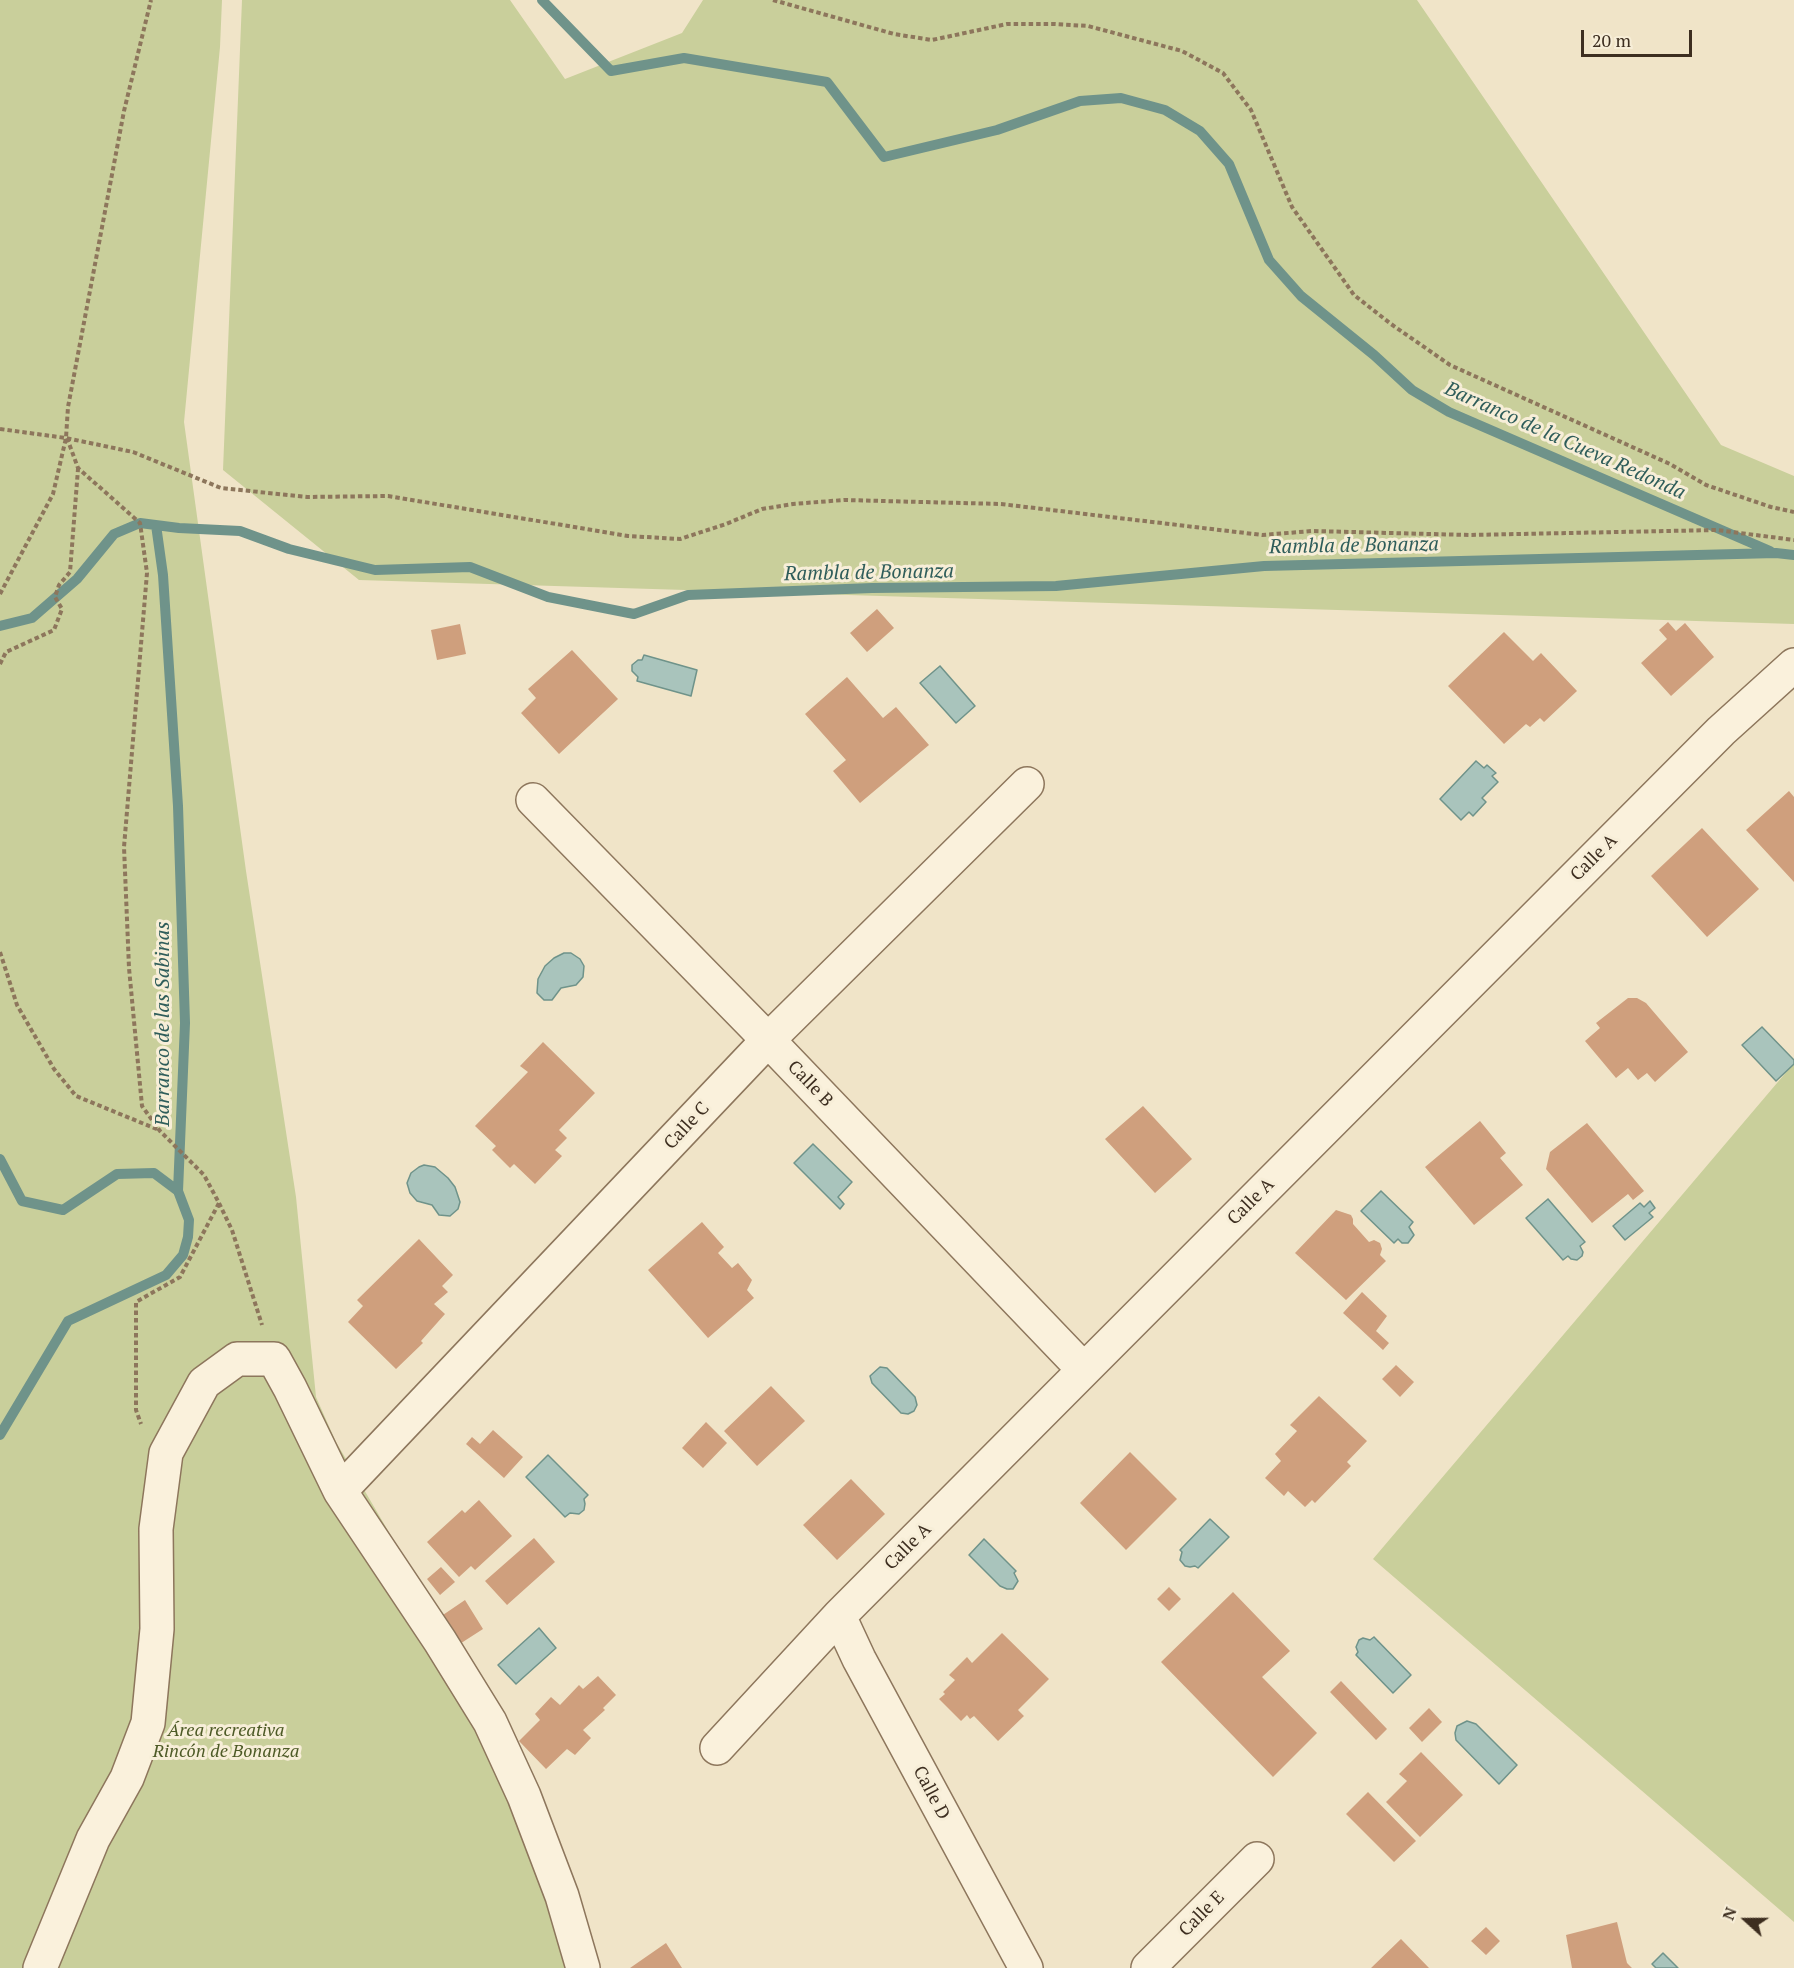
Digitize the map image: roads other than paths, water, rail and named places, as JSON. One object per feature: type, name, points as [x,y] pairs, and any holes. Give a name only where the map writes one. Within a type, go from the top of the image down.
[{"type":"street","name":"Calle A","points":[[717,1748],[839,1616],[1721,731],[1794,664]]},
{"type":"street","name":"Calle C","points":[[348,1484],[768,1040],[1027,784]]},
{"type":"street","name":"Calle B","points":[[533,800],[768,1040],[1084,1370]]},
{"type":"street","points":[[40,1968],[93,1839],[127,1778],[148,1723],[157,1629],[156,1529],[166,1453],[204,1383],[237,1359],[274,1359],[490,1722],[524,1796],[550,1863],[583,1968]]},
{"type":"street","name":"Calle D","points":[[839,1616],[859,1659],[1026,1968]]},
{"type":"street","name":"Calle E","points":[[1148,1968],[1257,1859]]},
{"type":"water","points":[[644,655],[697,670],[691,696],[637,681],[638,677],[632,671],[632,665],[642,660]]},
{"type":"water","points":[[940,666],[975,706],[956,723],[920,683]]},
{"type":"water","points":[[1476,761],[1484,768],[1487,765],[1496,773],[1492,776],[1498,782],[1482,798],[1486,802],[1473,816],[1469,812],[1461,820],[1440,799]]},
{"type":"water","points":[[564,953],[571,953],[580,959],[584,966],[583,977],[576,985],[561,988],[552,1000],[544,1000],[537,993],[538,979],[545,966]]},
{"type":"water","points":[[1762,1027],[1794,1060],[1794,1064],[1776,1081],[1742,1045]]},
{"type":"water","points":[[813,1144],[852,1182],[838,1197],[844,1204],[840,1209],[794,1163]]},
{"type":"water","points":[[424,1165],[435,1167],[455,1187],[460,1202],[458,1209],[450,1216],[439,1215],[432,1205],[417,1201],[410,1193],[407,1183],[411,1173]]},
{"type":"water","points":[[1381,1191],[1413,1222],[1409,1227],[1414,1235],[1408,1243],[1402,1243],[1398,1239],[1394,1243],[1361,1211]]},
{"type":"water","points":[[1548,1199],[1585,1242],[1580,1246],[1582,1256],[1577,1260],[1568,1256],[1563,1260],[1526,1218]]},
{"type":"water","points":[[1650,1201],[1655,1208],[1649,1213],[1653,1217],[1625,1240],[1613,1226],[1640,1203],[1644,1207]]},
{"type":"water","points":[[880,1367],[887,1368],[915,1397],[917,1405],[914,1411],[908,1414],[901,1413],[872,1383],[870,1376]]},
{"type":"water","points":[[548,1455],[588,1495],[584,1499],[584,1510],[579,1514],[570,1513],[565,1517],[526,1477]]},
{"type":"water","points":[[1210,1519],[1229,1537],[1198,1568],[1185,1566],[1180,1560],[1182,1552],[1180,1550]]},
{"type":"water","points":[[984,1539],[1016,1571],[1014,1573],[1018,1581],[1013,1589],[1000,1586],[969,1555]]},
{"type":"water","points":[[539,1628],[556,1648],[516,1684],[498,1665]]},
{"type":"water","points":[[1374,1637],[1411,1675],[1393,1693],[1356,1655],[1359,1640],[1363,1638],[1370,1640]]},
{"type":"water","points":[[1467,1721],[1476,1724],[1517,1765],[1499,1784],[1456,1740],[1457,1726]]},
{"type":"water","points":[[1663,1953],[1678,1968],[1656,1968],[1652,1964]]},
{"type":"waterway","name":"Barranco de la Cueva Redonda","points":[[542,0],[611,71],[684,58],[827,82],[884,157],[997,130],[1080,101],[1121,98],[1165,110],[1200,131],[1229,164],[1269,260],[1301,296],[1374,355],[1412,390],[1449,412],[1770,551]]},
{"type":"waterway","name":"Rambla de Bonanza","points":[[0,626],[32,618],[77,579],[114,534],[140,523],[179,528],[240,531],[289,549],[375,570],[470,567],[548,597],[634,614],[688,595],[872,588],[1056,586],[1264,566],[1776,553],[1794,555]]},
{"type":"waterway","name":"Barranco de las Sabinas","points":[[0,1435],[68,1321],[166,1275],[183,1255],[188,1237],[189,1220],[178,1191],[185,1023],[178,806],[163,575],[156,525]]},
{"type":"waterway","points":[[0,1159],[22,1201],[63,1210],[117,1174],[154,1173],[178,1191]]},
{"type":"park label","name":"Área recreativa Rincón de Bonanza","points":[[226,1741]]}]
